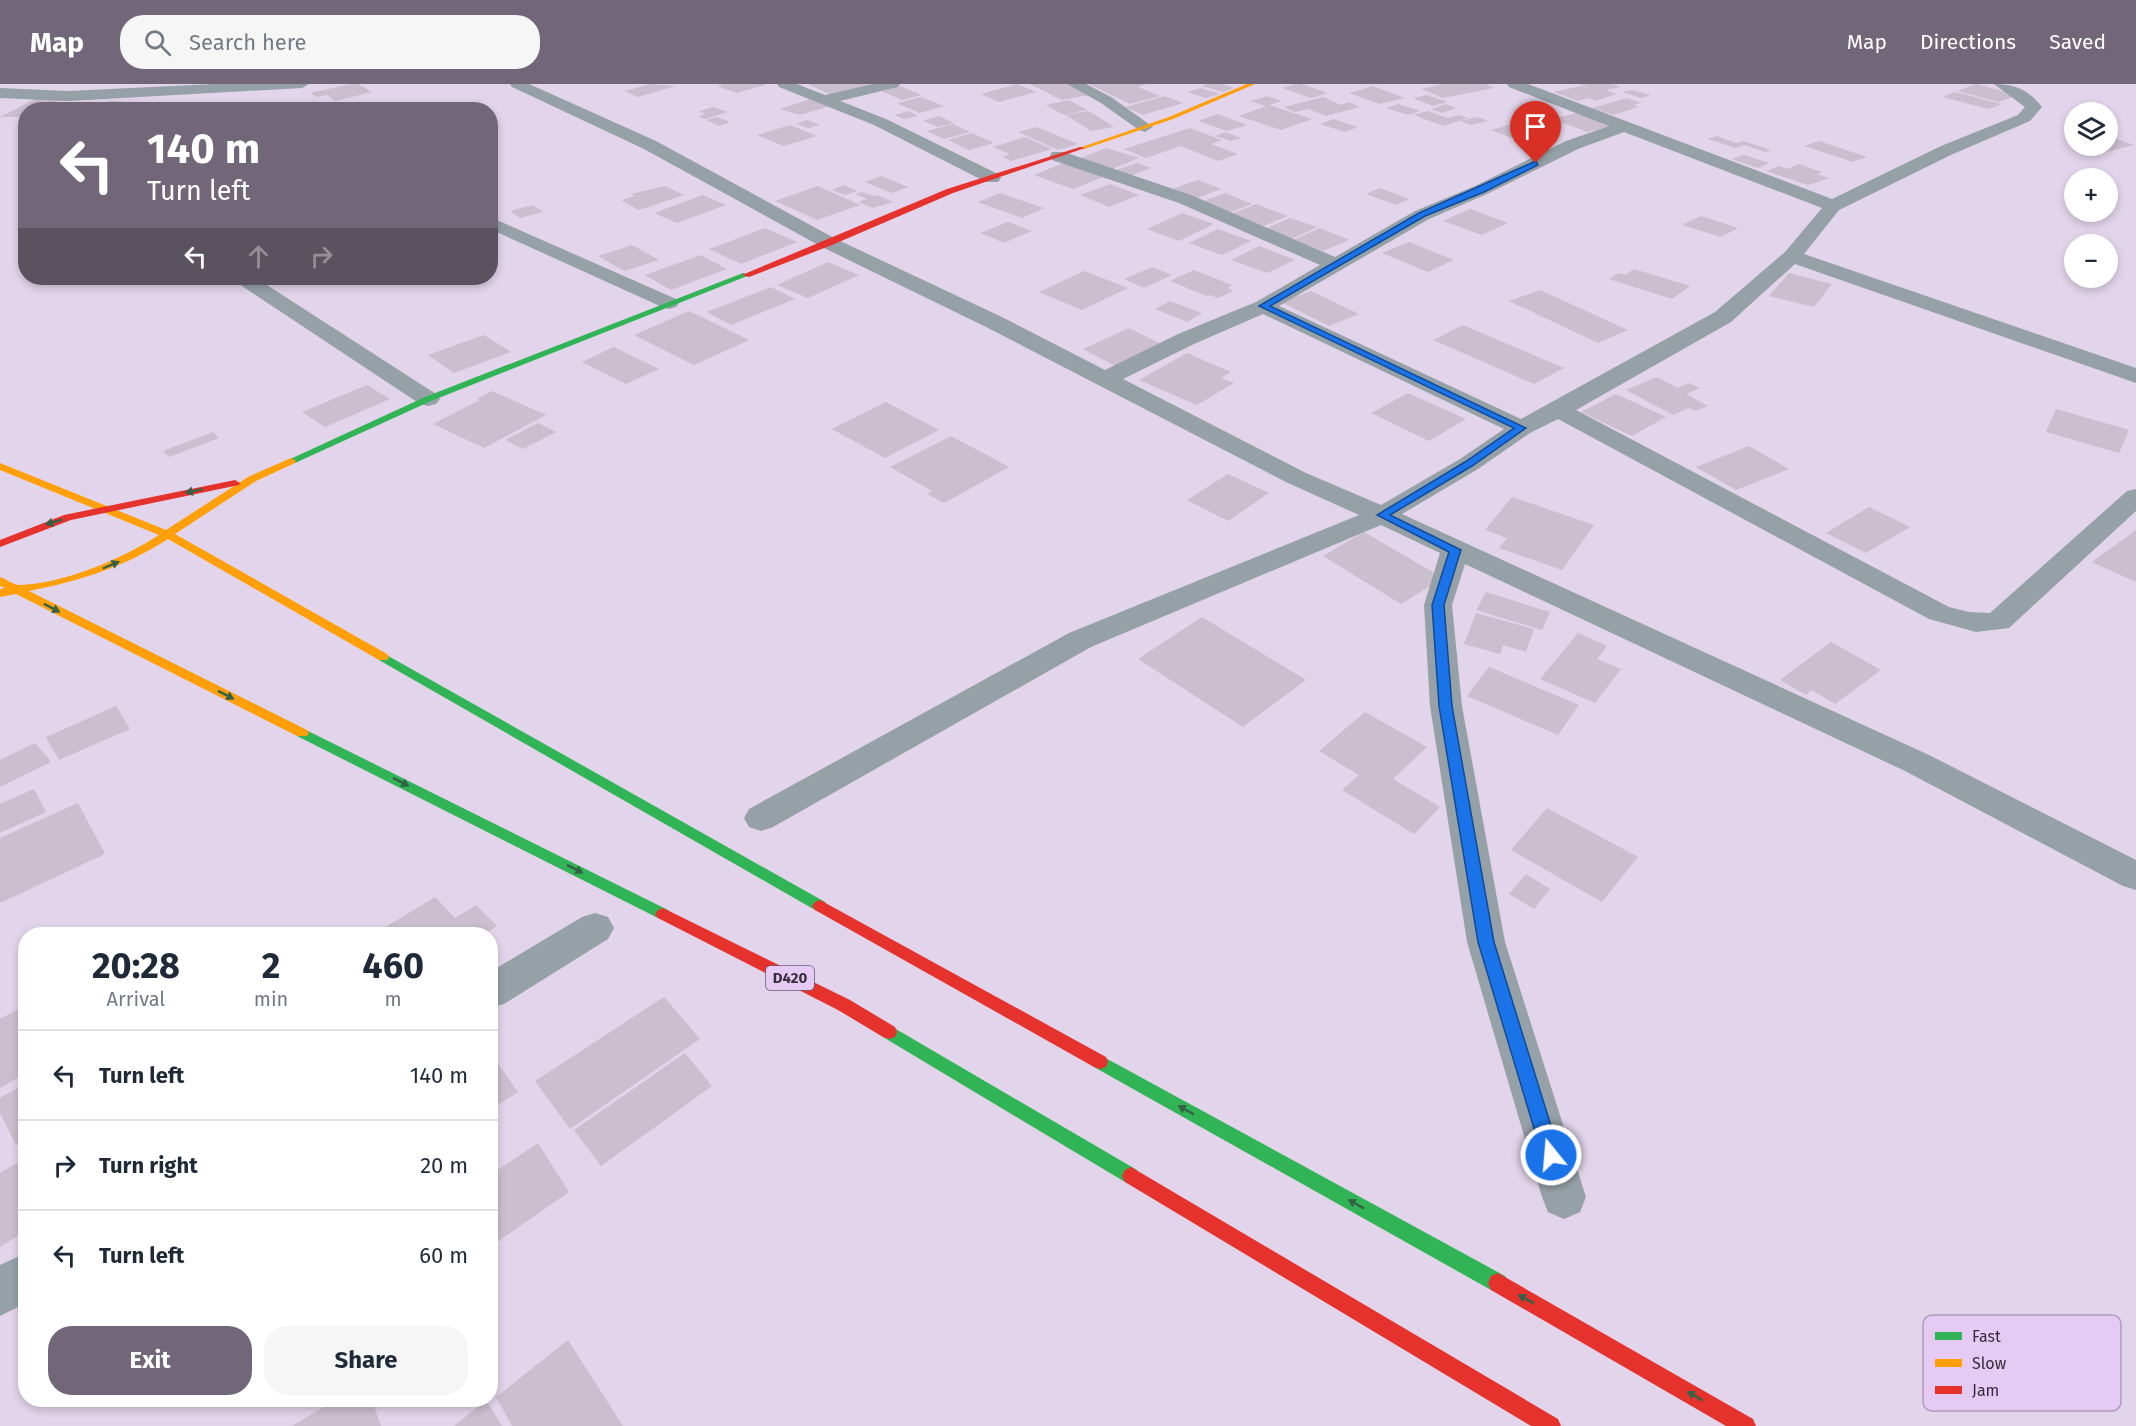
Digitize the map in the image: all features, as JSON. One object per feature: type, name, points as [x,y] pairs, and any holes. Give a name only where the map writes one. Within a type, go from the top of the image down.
[{"type":"main road","points":[[0,593],[67,580],[137,554],[252,479],[428,399],[669,303],[829,243],[951,191],[1172,118],[1252,84]]},
{"type":"main road","points":[[0,466],[169,535],[798,894],[1588,1333],[1746,1426]]},
{"type":"main road","points":[[0,544],[47,524],[252,479]]},
{"type":"main road","name":"D420","points":[[0,581],[844,1005],[1551,1426]]},
{"type":"street","points":[[0,93],[68,96],[302,84]]},
{"type":"street","points":[[517,84],[650,145],[829,243],[1106,379],[1297,478],[1382,515],[1917,763],[2136,876]]},
{"type":"street","points":[[784,84],[827,99],[880,122],[992,178]]},
{"type":"street","points":[[827,99],[893,84]]},
{"type":"street","points":[[1074,84],[1106,100],[1145,127]]},
{"type":"street","points":[[1514,84],[1833,206]]},
{"type":"street","points":[[760,818],[1080,640],[1382,515],[1469,464],[1521,428],[1558,410],[1723,317],[1792,256],[1833,206],[1947,150],[2024,118],[2034,107],[2020,94],[2001,84]]},
{"type":"street","points":[[264,86],[272,102]]},
{"type":"street","points":[[1538,92],[1560,87]]},
{"type":"street","points":[[178,102],[196,91]]},
{"type":"street","points":[[1106,379],[1186,339],[1263,306],[1337,266],[1422,215],[1481,190],[1572,145],[1625,126]]},
{"type":"street","points":[[1058,156],[1185,199],[1337,266]]},
{"type":"street","points":[[498,226],[669,303]]},
{"type":"street","points":[[1792,256],[2136,376]]},
{"type":"street","points":[[254,285],[428,399]]},
{"type":"street","points":[[1263,306],[1521,428]]},
{"type":"street","points":[[1558,410],[1940,613],[1958,620],[1981,624],[1999,621],[2136,496]]},
{"type":"street","points":[[1455,550],[1438,605],[1446,706],[1486,942],[1564,1197]]},
{"type":"street","points":[[498,987],[594,928]]},
{"type":"street","points":[[0,1292],[18,1281]]},
{"type":"building","points":[[358,84],[372,92],[335,101],[327,95],[317,97],[310,93]]},
{"type":"building","points":[[650,84],[676,86],[638,97],[624,91]]},
{"type":"building","points":[[723,84],[765,85],[737,93],[717,86]]},
{"type":"building","points":[[1017,84],[1036,92],[999,102],[981,94]]},
{"type":"building","points":[[1030,84],[1067,84],[1089,95],[1062,100]]},
{"type":"building","points":[[1089,84],[1145,84],[1138,87],[1160,96],[1130,104]]},
{"type":"building","points":[[1221,84],[1234,88],[1223,92],[1202,86]]},
{"type":"building","points":[[1296,84],[1328,93],[1311,98],[1282,88]]},
{"type":"building","points":[[1444,84],[1485,84],[1494,88],[1443,98],[1421,89]]},
{"type":"building","points":[[1580,84],[1612,84],[1620,87],[1606,90],[1616,94],[1596,101],[1588,98],[1578,101],[1554,92],[1581,86],[1590,89]]},
{"type":"building","points":[[1976,84],[2018,95],[1999,102],[1957,91]]},
{"type":"building","points":[[809,85],[871,85],[832,95]]},
{"type":"building","points":[[900,86],[921,95],[902,100],[881,91]]},
{"type":"building","points":[[1373,86],[1405,98],[1379,104],[1349,93]]},
{"type":"building","points":[[1201,88],[1220,94],[1206,98],[1187,92]]},
{"type":"building","points":[[1632,90],[1651,95],[1641,98],[1622,92]]},
{"type":"building","points":[[1955,92],[2002,104],[1989,109],[1942,97]]},
{"type":"building","points":[[1427,95],[1447,102],[1433,106],[1413,98]]},
{"type":"building","points":[[1165,96],[1183,103],[1143,115],[1125,107]]},
{"type":"building","points":[[1267,96],[1281,101],[1269,105],[1312,119],[1281,130],[1239,116],[1266,106],[1250,101]]},
{"type":"building","points":[[921,97],[944,106],[919,113],[897,103]]},
{"type":"building","points":[[1323,97],[1341,105],[1349,102],[1360,107],[1326,116],[1308,109],[1295,112],[1284,107]]},
{"type":"building","points":[[1627,98],[1641,103],[1633,105],[1638,107],[1613,115],[1592,108]]},
{"type":"building","points":[[35,99],[59,100],[55,102],[29,102]]},
{"type":"building","points":[[810,99],[830,106],[800,115],[780,109]]},
{"type":"building","points":[[1069,100],[1087,110],[1064,115],[1046,105]]},
{"type":"building","points":[[1398,104],[1420,111],[1408,115],[1386,108]]},
{"type":"building","points":[[1446,104],[1456,108],[1442,113],[1431,109]]},
{"type":"building","points":[[714,107],[728,112],[705,119],[698,116],[706,114],[699,111]]},
{"type":"building","points":[[18,108],[18,117],[0,117]]},
{"type":"building","points":[[909,111],[918,116],[904,119],[894,115]]},
{"type":"building","points":[[1088,111],[1114,127],[1091,131],[1066,115]]},
{"type":"building","points":[[1428,111],[1447,118],[1459,115],[1468,118],[1443,126],[1414,115]]},
{"type":"building","points":[[1577,113],[1610,126],[1587,132],[1553,119]]},
{"type":"building","points":[[1218,114],[1247,125],[1227,131],[1198,121]]},
{"type":"building","points":[[939,116],[954,123],[938,127],[923,121]]},
{"type":"building","points":[[717,117],[730,122],[719,126],[706,120]]},
{"type":"building","points":[[1478,117],[1488,121],[1470,125],[1460,121]]},
{"type":"building","points":[[1333,119],[1358,127],[1345,132],[1320,124]]},
{"type":"building","points":[[807,120],[820,125],[809,128],[796,124]]},
{"type":"building","points":[[953,124],[970,132],[944,139],[927,131]]},
{"type":"building","points":[[790,125],[817,136],[783,146],[757,135]]},
{"type":"building","points":[[1508,125],[1541,137],[1523,142],[1491,130]]},
{"type":"building","points":[[1037,127],[1078,144],[1058,150],[1018,132]]},
{"type":"building","points":[[1190,128],[1222,140],[1211,144],[1238,154],[1218,161],[1181,146],[1146,158],[1124,149]]},
{"type":"building","points":[[1225,132],[1241,138],[1231,141],[1215,136]]},
{"type":"building","points":[[972,133],[994,143],[969,150],[948,140]]},
{"type":"building","points":[[1717,136],[1736,143],[1743,141],[1771,150],[1765,152],[1745,145],[1735,148],[1708,139]]},
{"type":"building","points":[[1025,137],[1052,149],[1011,161],[1002,157],[1010,154],[993,147]]},
{"type":"building","points":[[2118,139],[2134,145],[2118,149]]},
{"type":"building","points":[[1819,141],[1867,157],[1853,162],[1804,146]]},
{"type":"building","points":[[1106,148],[1139,158],[1110,170],[1078,159]]},
{"type":"building","points":[[1744,155],[1769,163],[1758,168],[1732,159]]},
{"type":"building","points":[[1068,161],[1108,175],[1073,189],[1034,175]]},
{"type":"building","points":[[1137,163],[1151,168],[1128,177],[1113,171]]},
{"type":"building","points":[[1799,164],[1822,172],[1817,174],[1829,178],[1808,185],[1766,171],[1779,166],[1787,169]]},
{"type":"building","points":[[881,176],[908,187],[892,193],[865,182]]},
{"type":"building","points":[[1198,180],[1221,189],[1192,200],[1169,190]]},
{"type":"building","points":[[1110,184],[1139,195],[1109,207],[1080,195]]},
{"type":"building","points":[[844,185],[857,191],[845,195],[832,190]]},
{"type":"building","points":[[665,186],[684,195],[639,210],[621,200],[635,196],[631,194]]},
{"type":"building","points":[[818,186],[860,205],[817,220],[775,201]]},
{"type":"building","points":[[1380,188],[1409,199],[1396,205],[1366,194]]},
{"type":"building","points":[[862,192],[893,202],[873,208],[858,202],[867,199],[855,194]]},
{"type":"building","points":[[1000,193],[1044,208],[1022,218],[978,202]]},
{"type":"building","points":[[1225,193],[1252,204],[1225,214],[1198,203]]},
{"type":"building","points":[[703,195],[726,205],[677,223],[654,213]]},
{"type":"building","points":[[1256,204],[1288,216],[1261,227],[1229,215]]},
{"type":"building","points":[[533,205],[543,212],[520,218],[510,211]]},
{"type":"building","points":[[1470,209],[1508,223],[1482,235],[1443,221]]},
{"type":"building","points":[[1182,213],[1214,224],[1179,241],[1147,229]]},
{"type":"building","points":[[1701,216],[1738,228],[1721,237],[1682,225]]},
{"type":"building","points":[[1290,218],[1317,227],[1292,239],[1265,229]]},
{"type":"building","points":[[1008,222],[1032,231],[1004,243],[980,233]]},
{"type":"building","points":[[765,228],[797,242],[741,264],[709,249]]},
{"type":"building","points":[[1320,228],[1349,240],[1323,251],[1293,240]]},
{"type":"building","points":[[1218,229],[1251,241],[1222,255],[1189,243]]},
{"type":"building","points":[[1409,242],[1454,260],[1428,272],[1382,253]]},
{"type":"building","points":[[632,245],[659,260],[624,271],[598,256]]},
{"type":"building","points":[[1259,246],[1295,260],[1267,273],[1231,260]]},
{"type":"building","points":[[701,255],[727,269],[671,290],[645,275]]},
{"type":"building","points":[[828,262],[859,275],[808,298],[777,285]]},
{"type":"building","points":[[1152,267],[1172,275],[1144,288],[1124,279]]},
{"type":"building","points":[[1634,269],[1690,286],[1672,299],[1609,279],[1618,273],[1625,275]]},
{"type":"building","points":[[1194,270],[1232,285],[1227,288],[1234,291],[1218,298],[1170,281]]},
{"type":"building","points":[[1084,271],[1128,288],[1082,310],[1039,292]]},
{"type":"building","points":[[1789,273],[1832,284],[1814,307],[1769,296]]},
{"type":"building","points":[[771,287],[795,299],[731,325],[707,312]]},
{"type":"building","points":[[1540,290],[1628,330],[1598,343],[1509,301]]},
{"type":"building","points":[[1311,291],[1359,314],[1329,326],[1281,302]]},
{"type":"building","points":[[1170,301],[1202,313],[1187,322],[1155,309]]},
{"type":"building","points":[[689,311],[749,340],[694,365],[634,335]]},
{"type":"building","points":[[1463,325],[1564,368],[1534,384],[1433,340]]},
{"type":"building","points":[[1129,328],[1163,345],[1117,367],[1083,349]]},
{"type":"building","points":[[484,335],[511,352],[454,373],[428,355]]},
{"type":"building","points":[[614,347],[659,369],[626,384],[582,362]]},
{"type":"building","points":[[1187,353],[1231,372],[1221,378],[1234,383],[1197,405],[1139,380]]},
{"type":"building","points":[[1657,377],[1677,388],[1689,383],[1700,388],[1686,394],[1708,406],[1695,411],[1689,408],[1673,415],[1626,390]]},
{"type":"building","points":[[367,385],[390,399],[325,427],[302,412]]},
{"type":"building","points":[[492,391],[546,415],[484,448],[433,424],[480,400],[477,399]]},
{"type":"building","points":[[1408,393],[1466,419],[1429,441],[1371,413]]},
{"type":"building","points":[[1616,394],[1666,417],[1632,436],[1581,412]]},
{"type":"building","points":[[886,402],[939,430],[885,458],[832,429]]},
{"type":"building","points":[[2056,409],[2129,430],[2119,453],[2046,432]]},
{"type":"building","points":[[538,423],[556,432],[523,449],[505,440]]},
{"type":"building","points":[[213,432],[219,438],[169,457],[163,451]]},
{"type":"building","points":[[951,436],[1009,467],[944,503],[927,494],[932,491],[890,467]]},
{"type":"building","points":[[1749,446],[1789,469],[1736,490],[1696,467]]},
{"type":"building","points":[[1228,474],[1269,493],[1228,521],[1187,500]]},
{"type":"building","points":[[1512,497],[1594,525],[1562,570],[1499,548],[1507,538],[1485,530]]},
{"type":"building","points":[[1869,507],[1910,527],[1866,553],[1826,533]]},
{"type":"building","points":[[2136,530],[2136,582],[2092,562]]},
{"type":"building","points":[[1364,532],[1443,578],[1401,604],[1323,556]]},
{"type":"building","points":[[1486,592],[1550,612],[1542,630],[1476,610]]},
{"type":"building","points":[[1476,613],[1534,629],[1526,652],[1503,645],[1500,654],[1464,644]]},
{"type":"building","points":[[1202,617],[1306,680],[1243,727],[1138,659]]},
{"type":"building","points":[[1578,633],[1607,646],[1597,659],[1621,669],[1595,703],[1540,679]]},
{"type":"building","points":[[1831,642],[1881,670],[1835,704],[1812,690],[1806,695],[1780,680]]},
{"type":"building","points":[[1489,667],[1579,705],[1558,735],[1467,696]]},
{"type":"building","points":[[116,706],[130,729],[59,760],[46,737]]},
{"type":"building","points":[[1365,712],[1427,747],[1393,779],[1440,807],[1414,834],[1342,790],[1359,775],[1319,751]]},
{"type":"building","points":[[35,743],[51,762],[0,787],[0,760]]},
{"type":"building","points":[[34,789],[46,812],[0,833],[0,804]]},
{"type":"building","points":[[78,803],[105,854],[0,903],[0,838]]},
{"type":"building","points":[[1547,808],[1638,857],[1602,902],[1511,850]]},
{"type":"building","points":[[1526,874],[1550,889],[1534,909],[1509,894]]},
{"type":"building","points":[[435,897],[455,918],[476,905],[497,926],[495,927],[386,927]]},
{"type":"building","points":[[664,997],[700,1039],[570,1129],[535,1081]]},
{"type":"building","points":[[18,1009],[18,1078],[0,1088],[0,1019]]},
{"type":"building","points":[[685,1053],[712,1086],[601,1166],[574,1130]]},
{"type":"building","points":[[498,1063],[518,1092],[498,1105]]},
{"type":"building","points":[[18,1088],[18,1144],[16,1145],[0,1113],[0,1098]]},
{"type":"building","points":[[538,1143],[569,1192],[498,1241],[498,1170]]},
{"type":"building","points":[[18,1163],[18,1236],[0,1247],[0,1173]]},
{"type":"building","points":[[568,1340],[623,1426],[512,1426],[498,1401],[498,1395]]},
{"type":"building","points":[[323,1407],[374,1407],[381,1426],[292,1426]]},
{"type":"building","points":[[477,1407],[490,1407],[502,1426],[454,1426]]},
{"type":"traffic: fast","points":[[291,461],[428,399],[746,275]]},
{"type":"traffic: fast","points":[[383,657],[820,906]]},
{"type":"traffic: fast","points":[[302,733],[663,914]]},
{"type":"traffic: fast","points":[[889,1032],[1131,1176]]},
{"type":"traffic: fast","points":[[1100,1062],[1498,1283]]},
{"type":"traffic: slow","points":[[1082,148],[1171,118],[1252,84]]},
{"type":"traffic: slow","points":[[0,593],[67,580],[137,554],[252,479],[291,461]]},
{"type":"traffic: slow","points":[[0,466],[169,535],[383,657]]},
{"type":"traffic: slow","points":[[0,581],[302,733]]},
{"type":"traffic: jam","points":[[746,275],[829,243],[950,191],[1082,148]]},
{"type":"traffic: jam","points":[[0,544],[68,517],[235,483]]},
{"type":"traffic: jam","points":[[820,906],[1100,1062]]},
{"type":"traffic: jam","points":[[663,914],[844,1005],[889,1032]]},
{"type":"traffic: jam","points":[[1131,1176],[1551,1426]]},
{"type":"traffic: jam","points":[[1498,1283],[1746,1426]]},
{"type":"route","points":[[1536,163],[1422,215],[1337,266],[1263,306],[1521,428],[1469,464],[1382,515],[1455,550],[1438,605],[1446,706],[1486,942],[1551,1155]]}]
